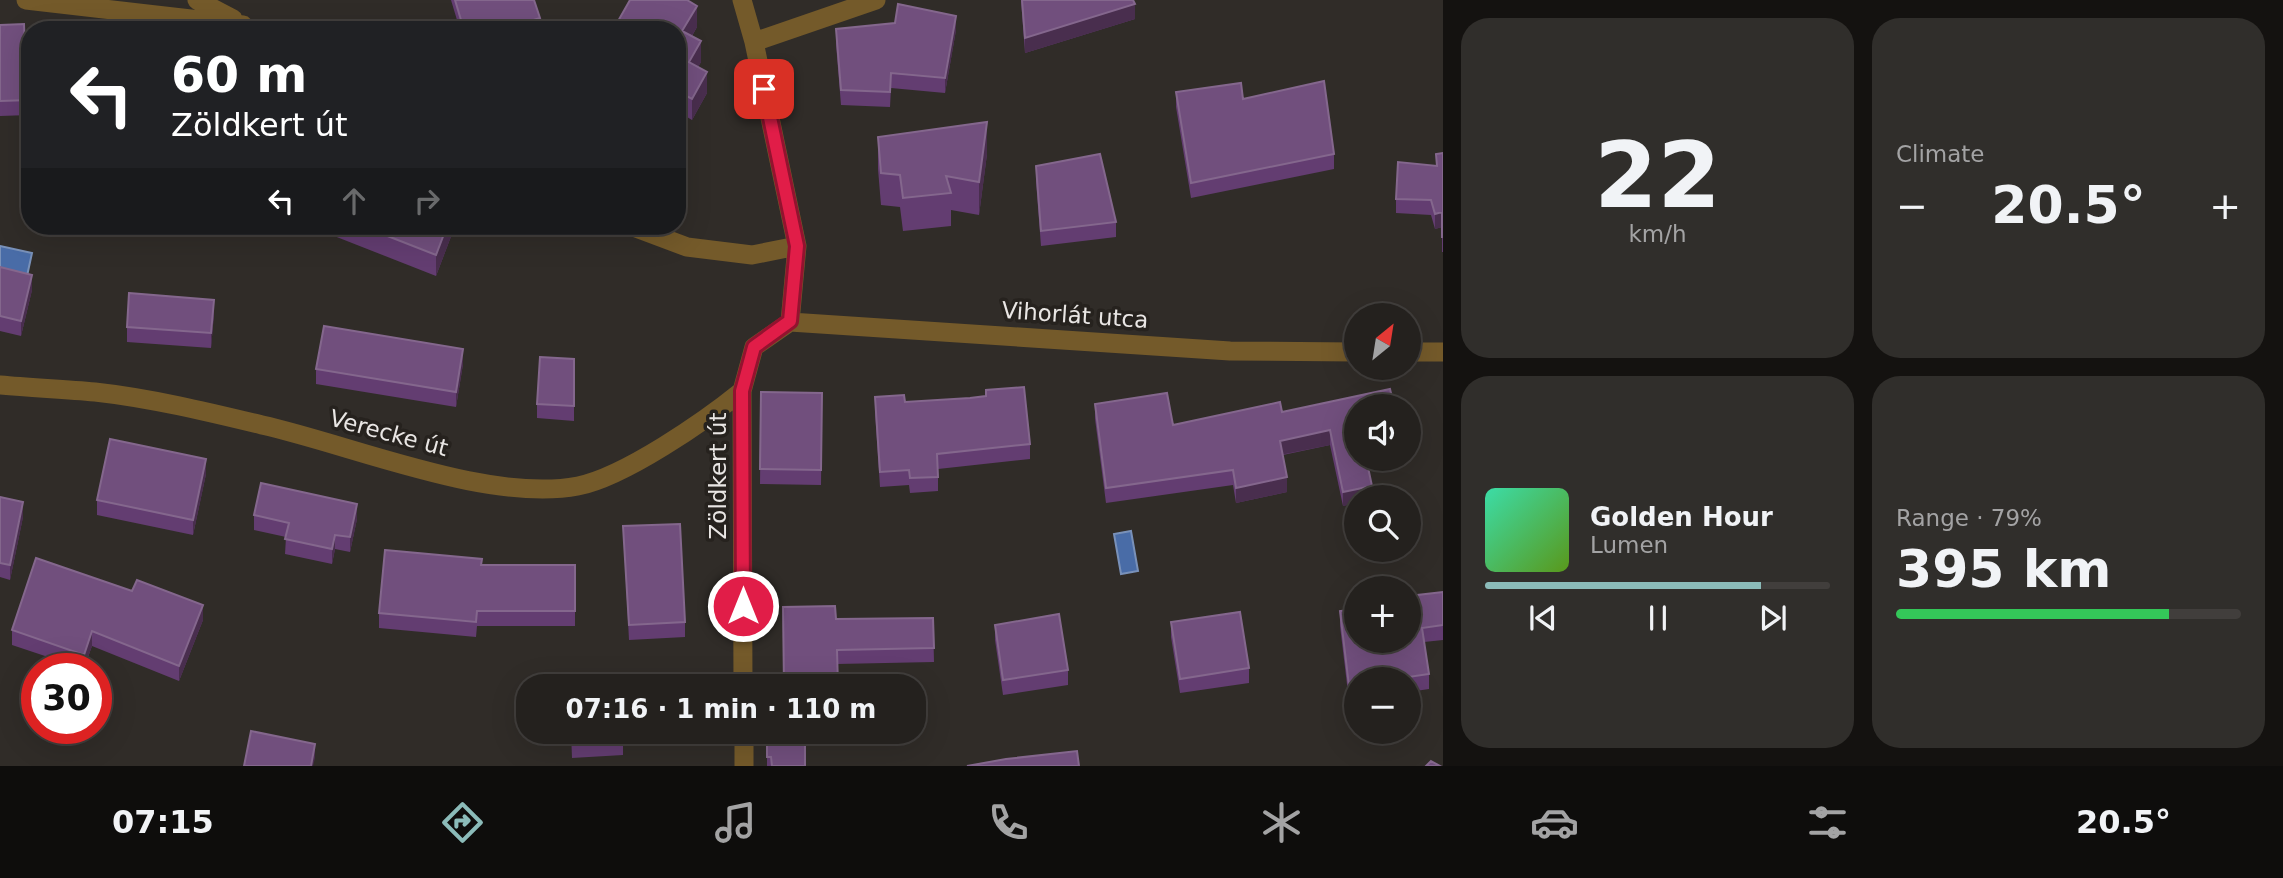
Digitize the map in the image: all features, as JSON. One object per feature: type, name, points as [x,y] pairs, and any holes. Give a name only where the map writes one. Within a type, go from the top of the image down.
[{"type":"street","points":[[26,0],[199,21]]},
{"type":"street","points":[[197,0],[237,21]]},
{"type":"street","points":[[741,0],[754,42],[797,246],[790,321]]},
{"type":"street","points":[[754,42],[876,0]]},
{"type":"street","points":[[655,235],[687,247],[739,254],[752,255],[797,246]]},
{"type":"street","name":"Vihorlát utca","points":[[790,321],[1230,351],[1344,352]]},
{"type":"street","name":"Zöldkert út","points":[[743,674],[742,391],[754,347],[790,321]]},
{"type":"street","points":[[1421,352],[1443,352]]},
{"type":"street","name":"Verecke út","points":[[0,386],[98,393],[263,425],[463,479],[540,489],[579,485],[615,471],[706,420],[742,391]]},
{"type":"street","points":[[744,744],[744,766]]},
{"type":"water","points":[[0,246],[32,253],[27,276],[0,271]]},
{"type":"water","points":[[1131,531],[1138,571],[1121,574],[1114,534]]},
{"type":"building","points":[[455,0],[534,0],[540,18],[530,21],[461,21]]},
{"type":"building","points":[[630,0],[687,0],[697,6],[686,24],[686,21],[618,21]]},
{"type":"building","points":[[1022,0],[1133,0],[1135,4],[1025,38]]},
{"type":"building","points":[[898,4],[956,16],[945,78],[891,73],[890,92],[841,90],[836,29],[895,23]]},
{"type":"building","points":[[21,24],[21,100],[0,101],[0,25]]},
{"type":"building","points":[[686,33],[701,41],[689,62],[707,72],[692,99],[686,96]]},
{"type":"building","points":[[1324,81],[1334,154],[1191,183],[1176,92],[1241,83],[1243,99]]},
{"type":"building","points":[[987,122],[979,182],[946,176],[951,193],[903,198],[900,175],[881,173],[878,137]]},
{"type":"building","points":[[1443,153],[1442,237],[1442,212],[1435,214],[1431,200],[1396,199],[1398,162],[1437,166],[1436,154]]},
{"type":"building","points":[[1100,154],[1116,222],[1041,231],[1036,166]]},
{"type":"building","points":[[385,235],[444,235],[436,255]]},
{"type":"building","points":[[0,267],[32,275],[21,321],[0,316]]},
{"type":"building","points":[[129,293],[214,300],[211,333],[127,327]]},
{"type":"building","points":[[324,326],[463,349],[456,392],[316,369]]},
{"type":"building","points":[[540,357],[574,359],[574,406],[537,404]]},
{"type":"building","points":[[1024,387],[1030,444],[937,454],[938,477],[910,478],[909,470],[880,472],[875,397],[904,395],[905,402],[970,398],[986,396],[986,390]]},
{"type":"building","points":[[1390,389],[1391,394],[1367,394]]},
{"type":"building","points":[[761,392],[822,393],[821,470],[760,469]]},
{"type":"building","points":[[1167,393],[1173,425],[1280,402],[1282,412],[1344,399],[1344,471],[1369,471],[1372,485],[1344,485],[1343,492],[1330,430],[1280,441],[1287,477],[1236,488],[1233,470],[1106,488],[1095,404]]},
{"type":"building","points":[[110,439],[206,459],[193,520],[97,500]]},
{"type":"building","points":[[261,483],[357,504],[350,537],[335,535],[332,549],[285,539],[289,523],[254,515]]},
{"type":"building","points":[[0,497],[23,502],[10,565],[0,563]]},
{"type":"building","points":[[680,524],[685,622],[629,625],[623,526]]},
{"type":"building","points":[[385,550],[482,559],[481,565],[575,565],[575,611],[477,611],[476,622],[379,613]]},
{"type":"building","points":[[36,558],[132,591],[137,580],[203,605],[179,666],[92,631],[85,653],[78,653],[12,630]]},
{"type":"building","points":[[1443,592],[1443,625],[1422,628],[1429,674],[1421,675],[1421,667],[1347,667],[1345,653],[1421,653],[1421,595]]},
{"type":"building","points":[[835,606],[836,619],[933,618],[934,648],[837,650],[838,674],[784,674],[783,607]]},
{"type":"building","points":[[1344,610],[1344,644],[1340,611]]},
{"type":"building","points":[[1240,612],[1249,668],[1180,679],[1171,622]]},
{"type":"building","points":[[1059,614],[1068,670],[1003,680],[995,625]]},
{"type":"building","points":[[251,731],[315,744],[311,766],[244,766]]},
{"type":"building","points":[[767,744],[805,744],[805,766],[772,766],[771,757],[767,757]]},
{"type":"building","points":[[1077,751],[1079,766],[967,766],[1006,759]]},
{"type":"building","points":[[1431,761],[1440,766],[1426,766]]},
{"type":"route","points":[[743,606],[742,391],[754,347],[790,321],[797,246],[764,89]]}]
